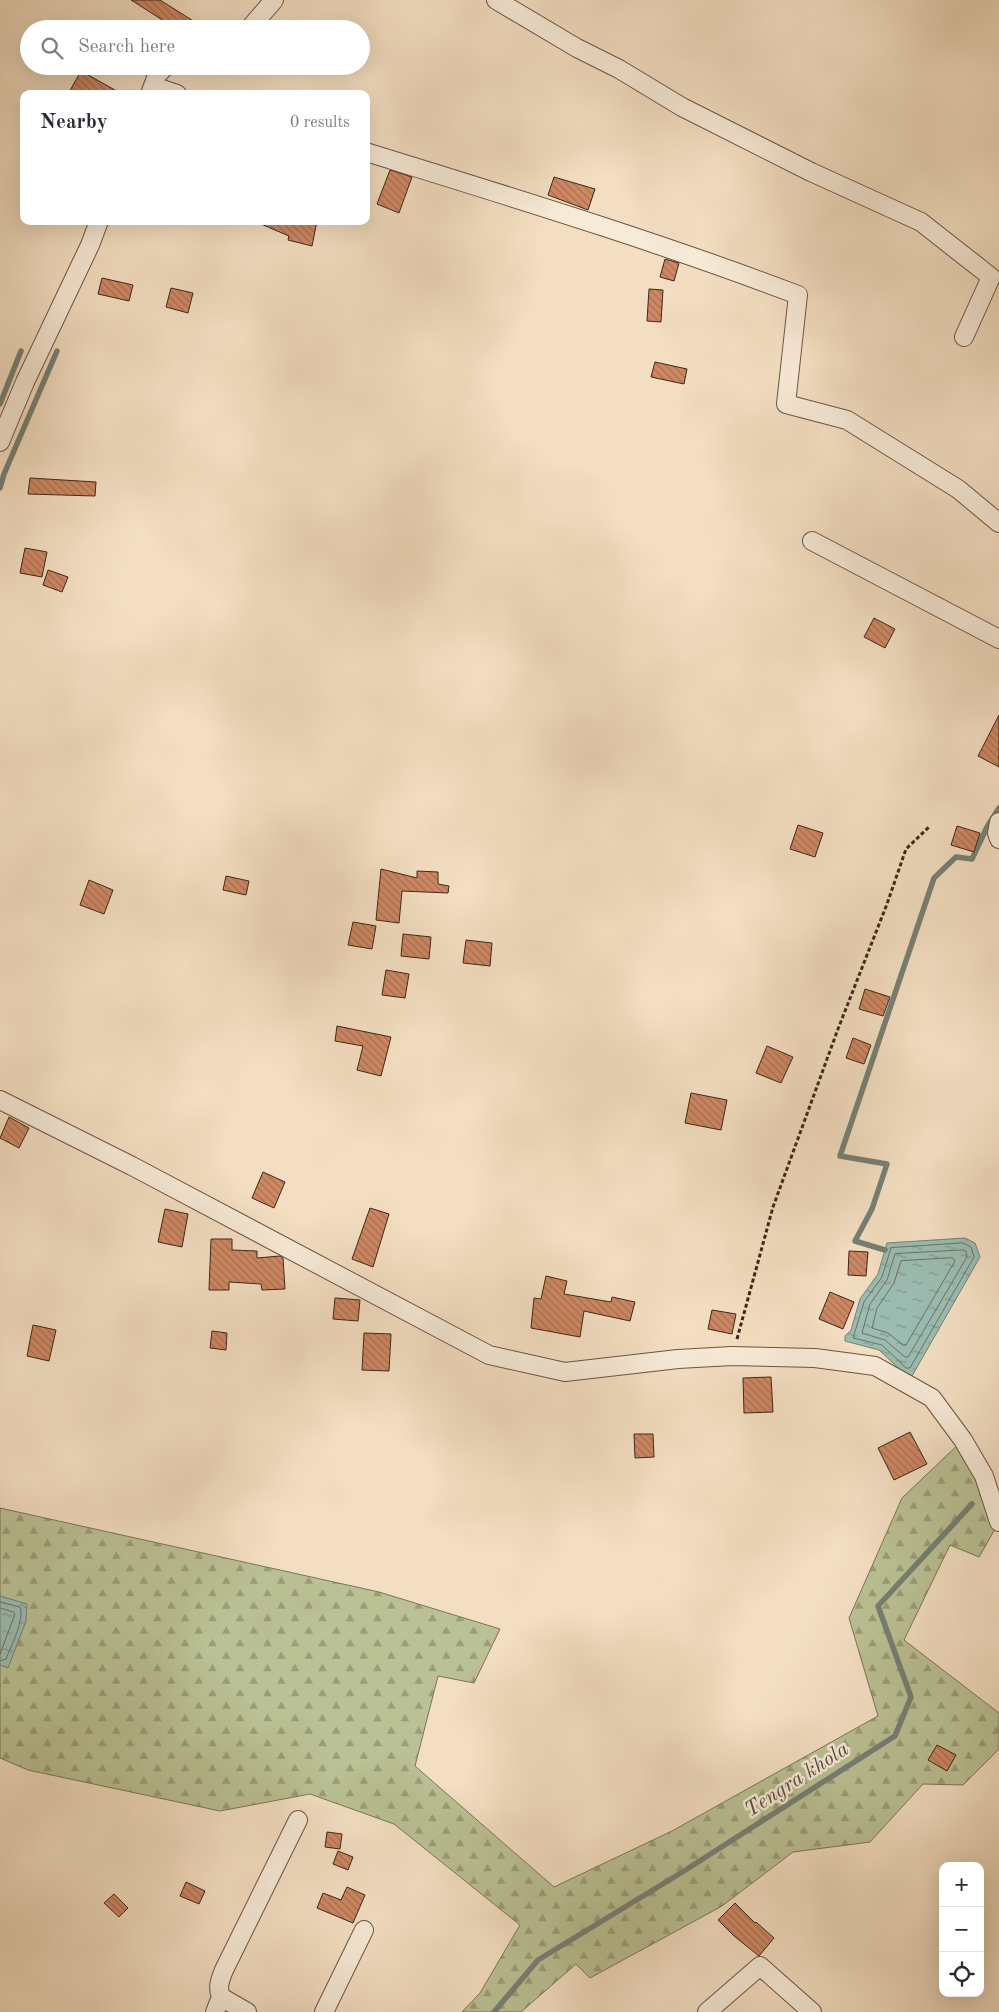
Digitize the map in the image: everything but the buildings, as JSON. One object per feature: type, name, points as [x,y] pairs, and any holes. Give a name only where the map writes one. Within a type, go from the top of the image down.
[{"type":"street","points":[[257,20],[274,0]]},
{"type":"street","points":[[496,0],[577,48],[619,69],[682,107],[811,172],[921,222],[991,277],[964,337]]},
{"type":"street","points":[[151,90],[158,75]]},
{"type":"street","points":[[370,153],[503,194],[716,264],[798,295],[786,404],[847,420],[958,489],[999,523]]},
{"type":"street","points":[[0,442],[25,382],[90,245],[98,225]]},
{"type":"street","points":[[812,541],[999,639]]},
{"type":"street","points":[[999,822],[997,833],[999,839]]},
{"type":"street","points":[[0,1100],[132,1166],[489,1355],[565,1372],[678,1359],[732,1356],[815,1358],[875,1366],[932,1398],[991,1475],[999,1522]]},
{"type":"street","points":[[247,2012],[218,2005],[219,1981],[298,1820]]},
{"type":"street","points":[[324,2012],[364,1930]]},
{"type":"street","points":[[707,2012],[760,1966],[812,2012]]},
{"type":"path","points":[[732,1356],[773,1207],[831,1047],[887,904],[906,848],[929,827]]},
{"type":"green space","points":[[963,1440],[999,1522],[979,1557],[950,1545],[904,1640],[999,1713],[999,1749],[963,1785],[923,1784],[870,1842],[793,1852],[722,1906],[590,1978],[576,1964],[521,2012],[462,2012],[480,1993],[520,1925],[394,1824],[310,1794],[220,1811],[28,1770],[0,1758],[0,1508],[379,1592],[500,1629],[474,1683],[438,1676],[415,1766],[554,1887],[672,1831],[878,1716],[849,1618],[902,1498]]},
{"type":"water","points":[[965,1238],[975,1243],[980,1257],[912,1376],[907,1376],[879,1350],[845,1341],[845,1336],[851,1330],[860,1299],[878,1274],[887,1243]]},
{"type":"water","points":[[0,1596],[27,1604],[26,1621],[8,1668],[0,1665]]},
{"type":"waterway","points":[[0,404],[21,351]]},
{"type":"waterway","points":[[0,488],[4,474],[57,351]]},
{"type":"waterway","points":[[885,1250],[855,1241],[872,1209],[887,1164],[840,1156],[934,878],[956,857],[972,859],[987,827],[999,808]]},
{"type":"waterway","name":"Tengra khola","points":[[494,2012],[538,1960],[684,1871],[895,1736],[911,1697],[878,1606],[972,1504]]}]
